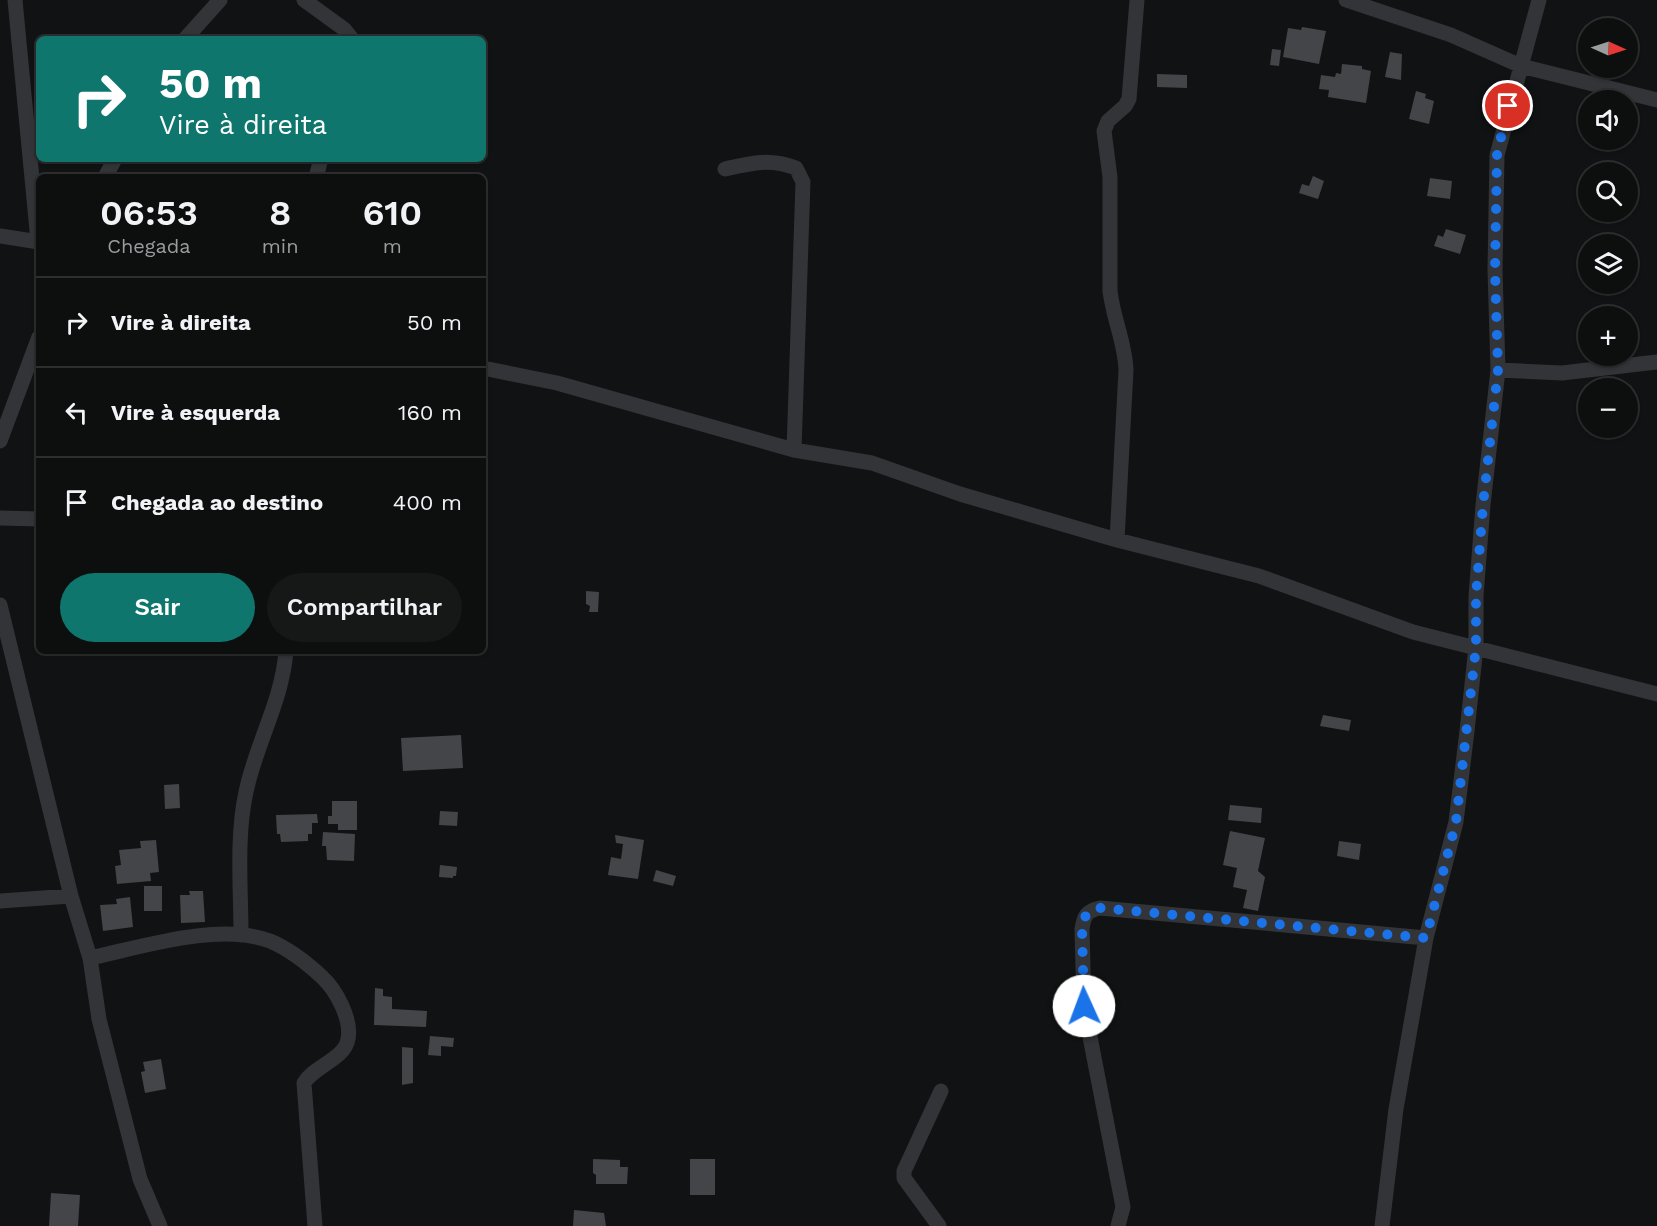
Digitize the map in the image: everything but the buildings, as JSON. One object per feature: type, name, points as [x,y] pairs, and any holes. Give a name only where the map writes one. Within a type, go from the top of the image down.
[{"type":"street","points":[[15,0],[36,220]]},
{"type":"street","points":[[188,36],[220,0]]},
{"type":"street","points":[[304,0],[344,29],[350,36]]},
{"type":"street","points":[[1117,540],[1126,370],[1125,348],[1112,308],[1110,291],[1110,177],[1104,131],[1108,121],[1125,106],[1129,99],[1137,0]]},
{"type":"street","points":[[1346,0],[1451,35],[1521,66],[1657,100]]},
{"type":"street","points":[[1382,1226],[1395,1109],[1426,938],[1456,822],[1476,647],[1476,596],[1483,505],[1498,370],[1495,270],[1497,155],[1539,0]]},
{"type":"street","points":[[724,169],[778,161],[796,168],[803,182],[794,450]]},
{"type":"street","points":[[0,236],[36,241]]},
{"type":"street","points":[[0,441],[36,345]]},
{"type":"street","points":[[1498,370],[1562,373],[1657,362]]},
{"type":"street","points":[[486,369],[557,383],[794,450],[872,463],[960,494],[1117,540],[1249,573],[1413,632],[1657,694]]},
{"type":"street","points":[[0,518],[36,519]]},
{"type":"street","points":[[0,605],[71,896],[90,958],[99,1019],[131,1144],[140,1179],[159,1226]]},
{"type":"street","points":[[241,935],[241,852],[245,793],[279,695],[286,654]]},
{"type":"street","points":[[0,901],[71,896]]},
{"type":"street","points":[[1118,1226],[1123,1207],[1084,1006],[1082,929],[1083,917],[1090,910],[1100,908],[1426,938]]},
{"type":"street","points":[[90,958],[183,938],[241,935],[270,942],[306,962],[332,986],[343,1009],[348,1039],[343,1050],[312,1072],[304,1083],[315,1226]]},
{"type":"street","points":[[939,1226],[904,1178],[904,1172],[941,1090]]},
{"type":"route","points":[[1084,1006],[1083,917],[1090,910],[1100,908],[1426,938],[1456,822],[1476,647],[1476,596],[1483,505],[1498,370],[1495,270],[1497,155],[1508,106]]}]
